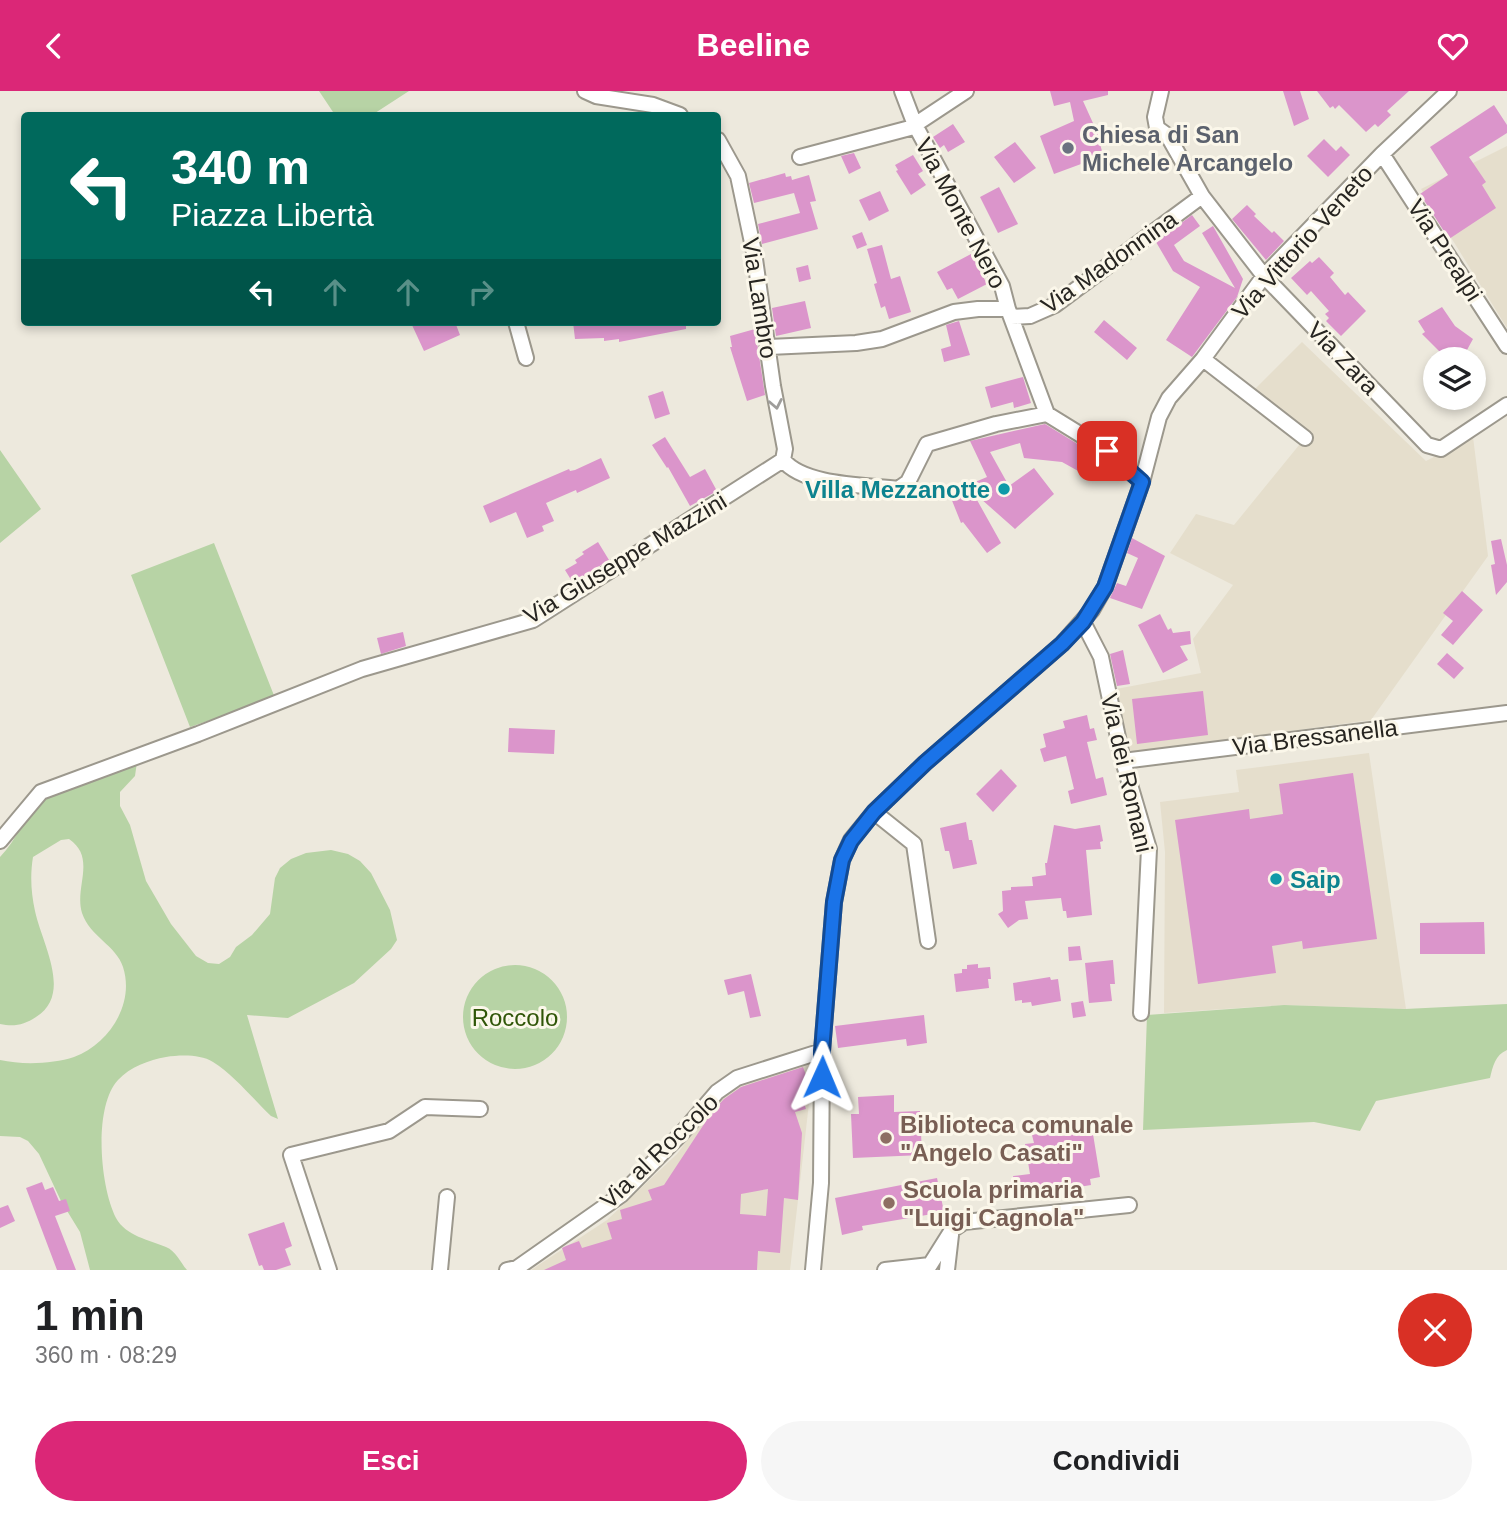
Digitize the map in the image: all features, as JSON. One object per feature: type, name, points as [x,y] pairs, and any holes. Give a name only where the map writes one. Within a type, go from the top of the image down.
[{"type":"street","points":[[586,91],[596,96],[653,105],[666,112]]},
{"type":"street","name":"Via Monte Nero","points":[[902,91],[915,125],[1002,286],[1046,414]]},
{"type":"street","points":[[800,157],[915,125],[966,91]]},
{"type":"street","name":"Via Zara","points":[[1161,91],[1155,117],[1157,128],[1168,136],[1202,195],[1264,276],[1427,445],[1441,449],[1507,405]]},
{"type":"street","name":"Via Vittorio Veneto","points":[[813,1270],[821,1183],[822,1051],[834,902],[842,860],[851,841],[874,812],[925,763],[1062,644],[1083,622],[1105,587],[1142,482],[1159,417],[1169,398],[1203,359],[1264,276],[1382,154],[1449,91]]},
{"type":"street","name":"Via Lambro","points":[[721,145],[738,176],[754,252],[785,449],[783,460]]},
{"type":"street","name":"Via Prealpi","points":[[1382,154],[1507,347]]},
{"type":"street","name":"Via Madonnina","points":[[769,347],[856,343],[882,339],[954,311],[978,309],[1030,316],[1055,305],[1202,195]]},
{"type":"street","points":[[517,326],[527,358]]},
{"type":"street","points":[[1203,359],[1305,438]]},
{"type":"street","points":[[783,460],[789,468],[809,477],[898,489],[908,482],[928,444],[985,427],[1046,414],[1107,451],[1142,482]]},
{"type":"street","name":"Via Giuseppe Mazzini","points":[[0,841],[41,792],[362,669],[533,620],[783,460]]},
{"type":"street","name":"Via dei Romani","points":[[1083,622],[1101,657],[1123,761],[1149,849],[1141,1013]]},
{"type":"street","name":"Via Bressanella","points":[[1123,761],[1507,713]]},
{"type":"street","points":[[874,812],[914,844],[928,941]]},
{"type":"street","name":"Via al Roccolo","points":[[506,1270],[517,1268],[621,1195],[717,1093],[737,1078],[822,1051]]},
{"type":"street","points":[[328,1270],[291,1155],[389,1131],[425,1107],[480,1109]]},
{"type":"street","points":[[440,1270],[447,1197]]},
{"type":"street","points":[[927,1267],[952,1230],[964,1222],[1129,1205]]},
{"type":"street","points":[[888,1270],[938,1264],[947,1270],[952,1230]]},
{"type":"shaded area","points":[[1507,146],[1507,328],[1421,189]]},
{"type":"shaded area","points":[[1302,342],[1426,461],[1473,437],[1488,556],[1371,720],[1128,753],[1116,689],[1201,673],[1193,639],[1233,585],[1170,553],[1196,514],[1234,525],[1304,439],[1255,389]]},
{"type":"shaded area","points":[[1369,753],[1406,1009],[1284,1005],[1164,1013],[1165,852],[1160,802],[1239,792],[1236,770]]},
{"type":"shaded area","points":[[814,1059],[790,1270],[531,1270],[607,1220],[677,1154],[730,1084]]},
{"type":"green space","points":[[319,91],[409,91],[377,112],[333,112]]},
{"type":"green space","points":[[0,450],[41,509],[0,543]]},
{"type":"green space","points":[[214,543],[275,698],[190,727],[131,575]]},
{"type":"green space","points":[[137,762],[135,776],[120,792],[120,806],[130,825],[146,881],[171,924],[196,956],[208,963],[219,964],[230,957],[236,947],[252,935],[270,914],[275,878],[280,868],[291,859],[306,853],[331,850],[348,854],[360,861],[371,873],[390,910],[397,940],[391,949],[354,983],[288,1018],[247,1015],[278,1119],[271,1116],[221,1067],[196,1056],[166,1057],[140,1065],[123,1075],[110,1092],[102,1127],[103,1168],[110,1204],[116,1218],[138,1237],[169,1249],[187,1270],[90,1270],[80,1232],[61,1201],[39,1154],[28,1141],[20,1137],[0,1136],[0,1060],[18,1063],[47,1062],[74,1057],[87,1051],[108,1033],[116,1021],[122,1008],[126,981],[120,959],[91,928],[82,913],[82,855],[69,839],[61,840],[33,857],[31,870],[35,911],[52,968],[52,995],[47,1007],[32,1020],[19,1025],[0,1024],[0,857],[41,799],[57,790]]},
{"type":"green space","name":"Roccolo","points":[[515,965],[535,969],[552,980],[563,997],[567,1017],[563,1037],[552,1054],[535,1065],[515,1069],[495,1065],[478,1054],[467,1037],[463,1017],[467,997],[478,980],[495,969]]},
{"type":"green space","points":[[1507,1004],[1507,1050],[1497,1058],[1490,1078],[1376,1101],[1360,1131],[1314,1122],[1143,1130],[1147,1015],[1284,1005],[1405,1009]]},
{"type":"building","name":"Chiesa di San Michele Arcangelo","points":[[1050,91],[1108,91],[1108,95],[1083,101],[1102,143],[1102,151],[1098,152],[1100,157],[1054,174],[1040,136],[1074,121],[1070,102],[1054,106]]},
{"type":"building","points":[[1283,91],[1300,91],[1309,119],[1294,126]]},
{"type":"building","points":[[1317,91],[1409,91],[1387,111],[1391,115],[1378,127],[1375,124],[1366,132],[1339,105],[1335,109],[1333,106],[1330,108]]},
{"type":"building","points":[[1494,105],[1507,125],[1507,133],[1469,157],[1486,182],[1482,185],[1496,208],[1449,239],[1420,194],[1448,175],[1430,147]]},
{"type":"building","points":[[953,124],[965,142],[948,152],[944,145],[940,148],[933,137]]},
{"type":"building","points":[[1324,139],[1336,151],[1341,146],[1350,155],[1328,177],[1307,156]]},
{"type":"building","points":[[1015,142],[1036,168],[1014,183],[994,157]]},
{"type":"building","points":[[854,153],[861,168],[849,174],[841,156]]},
{"type":"building","points":[[913,155],[923,171],[918,174],[926,185],[911,195],[895,165]]},
{"type":"building","points":[[785,173],[786,177],[791,176],[792,180],[809,175],[816,201],[810,202],[818,229],[762,244],[758,224],[800,213],[794,193],[754,203],[749,183]]},
{"type":"building","points":[[999,187],[1018,224],[998,233],[980,197]]},
{"type":"building","points":[[880,191],[889,211],[869,221],[859,200]]},
{"type":"building","points":[[1247,205],[1256,214],[1254,216],[1284,241],[1266,260],[1232,219]]},
{"type":"building","points":[[1192,215],[1200,226],[1174,245],[1184,261],[1235,288],[1202,233],[1213,226],[1243,279],[1237,297],[1192,357],[1166,340],[1200,287],[1173,271],[1156,242]]},
{"type":"building","points":[[862,232],[867,245],[857,249],[852,236]]},
{"type":"building","points":[[882,245],[891,279],[900,276],[911,312],[889,319],[885,306],[881,308],[867,249]]},
{"type":"building","points":[[971,254],[987,284],[958,299],[952,288],[947,290],[937,272]]},
{"type":"building","points":[[1319,257],[1334,273],[1330,277],[1345,295],[1348,292],[1366,311],[1341,336],[1326,321],[1329,318],[1325,314],[1329,311],[1311,291],[1307,295],[1291,278],[1310,261],[1312,263]]},
{"type":"building","points":[[808,265],[811,279],[799,282],[796,268]]},
{"type":"building","points":[[805,301],[811,328],[776,336],[772,308]]},
{"type":"building","points":[[1442,307],[1455,326],[1473,339],[1469,347],[1435,347],[1422,334],[1425,332],[1418,321]]},
{"type":"building","points":[[1104,320],[1137,348],[1127,360],[1094,332]]},
{"type":"building","points":[[959,321],[970,355],[944,362],[941,349],[951,346],[946,325]]},
{"type":"building","points":[[412,326],[457,326],[460,335],[424,351]]},
{"type":"building","points":[[573,326],[686,326],[686,329],[619,342],[619,339],[575,339]]},
{"type":"building","points":[[755,329],[765,395],[747,401],[730,347],[730,336]]},
{"type":"building","points":[[1023,377],[1031,403],[1014,408],[1013,402],[991,408],[985,387]]},
{"type":"building","points":[[663,391],[670,414],[655,419],[648,396]]},
{"type":"building","name":"Villa Mezzanotte","points":[[1045,424],[1097,456],[1080,472],[1062,462],[1024,458],[1020,443],[990,452],[1009,486],[1034,468],[1054,494],[1015,529],[972,491],[1001,543],[987,553],[963,522],[961,523],[949,493],[987,477],[970,441]]},
{"type":"building","points":[[665,437],[690,477],[705,469],[717,491],[690,506],[652,445]]},
{"type":"building","points":[[601,458],[610,478],[546,503],[554,521],[542,526],[544,531],[527,538],[516,512],[490,523],[483,506]]},
{"type":"building","points":[[1132,538],[1165,556],[1142,609],[1110,598],[1117,583],[1126,586],[1138,558],[1127,553]]},
{"type":"building","points":[[1501,539],[1507,565],[1507,582],[1496,595],[1491,565],[1495,564],[1491,541]]},
{"type":"building","points":[[598,542],[609,560],[573,583],[565,570],[577,563],[575,560],[584,554],[582,552]]},
{"type":"building","points":[[1462,591],[1483,610],[1453,645],[1441,635],[1453,621],[1443,613]]},
{"type":"building","points":[[1160,614],[1168,630],[1171,628],[1173,633],[1190,631],[1191,644],[1180,646],[1188,660],[1163,673],[1138,625]]},
{"type":"building","points":[[403,632],[406,646],[381,654],[377,638]]},
{"type":"building","points":[[1123,650],[1130,684],[1117,686],[1110,654]]},
{"type":"building","points":[[1447,653],[1464,668],[1454,679],[1437,664]]},
{"type":"building","points":[[1203,691],[1208,735],[1137,744],[1132,699]]},
{"type":"building","points":[[1087,715],[1090,729],[1094,728],[1097,740],[1087,742],[1096,779],[1103,777],[1107,795],[1071,804],[1068,791],[1074,789],[1066,756],[1044,762],[1040,749],[1046,747],[1043,734],[1065,728],[1063,721]]},
{"type":"building","points":[[509,728],[555,730],[554,754],[508,752]]},
{"type":"building","points":[[1001,769],[1017,786],[993,812],[976,794]]},
{"type":"building","name":"Saip","points":[[1353,773],[1377,939],[1303,949],[1302,941],[1272,946],[1276,973],[1198,984],[1175,820],[1249,809],[1250,819],[1283,814],[1279,784]]},
{"type":"building","points":[[966,822],[977,864],[953,869],[949,851],[945,851],[940,828]]},
{"type":"building","points":[[1054,825],[1075,829],[1100,825],[1103,841],[1100,842],[1101,849],[1086,850],[1092,915],[1067,918],[1061,898],[1025,901],[1028,919],[1019,920],[1008,928],[998,914],[1003,911],[1002,891],[1011,890],[1011,887],[1033,886],[1032,877],[1046,875],[1045,863]]},
{"type":"building","points":[[1484,922],[1485,954],[1420,954],[1420,923]]},
{"type":"building","points":[[1080,946],[1082,960],[1069,961],[1068,947]]},
{"type":"building","points":[[1113,960],[1115,984],[1110,984],[1112,1001],[1089,1003],[1085,963]]},
{"type":"building","points":[[978,964],[978,968],[990,967],[989,988],[956,992],[954,974],[962,973],[962,969],[967,969],[967,965]]},
{"type":"building","points":[[751,974],[761,1016],[750,1018],[744,991],[728,995],[724,980]]},
{"type":"building","points":[[1050,977],[1051,980],[1058,979],[1061,1001],[1032,1006],[1031,1002],[1015,1001],[1013,983]]},
{"type":"building","points":[[1083,1001],[1086,1016],[1073,1018],[1071,1003]]},
{"type":"building","points":[[924,1015],[927,1043],[907,1046],[906,1039],[838,1048],[835,1026]]},
{"type":"building","points":[[803,1067],[809,1083],[799,1089],[806,1109],[795,1112],[802,1133],[798,1200],[784,1198],[780,1253],[758,1251],[757,1270],[544,1270],[566,1260],[562,1248],[566,1246],[579,1241],[582,1248],[612,1239],[607,1223],[622,1219],[620,1210],[652,1200],[648,1190],[664,1185],[712,1112],[741,1087]],"holes":[[[768,1189],[766,1216],[740,1214],[741,1194]]]},
{"type":"building","name":"Biblioteca comunale \"Angelo Casati\"","points":[[894,1095],[894,1112],[920,1111],[922,1155],[853,1158],[851,1114],[859,1114],[858,1097]]},
{"type":"building","points":[[1087,1122],[1089,1135],[1093,1134],[1100,1177],[1090,1179],[1091,1185],[1017,1197],[1013,1176],[1030,1174],[1025,1144],[1034,1143],[1032,1135]]},
{"type":"building","name":"Scuola primaria \"Luigi Cagnola\"","points":[[937,1178],[944,1212],[862,1226],[863,1230],[842,1235],[835,1198]]},
{"type":"building","points":[[42,1182],[45,1190],[53,1187],[59,1201],[66,1199],[70,1211],[55,1216],[76,1270],[57,1270],[26,1188]]},
{"type":"building","points":[[8,1205],[15,1221],[0,1228],[0,1208]]},
{"type":"building","points":[[284,1222],[292,1246],[285,1249],[291,1265],[276,1270],[264,1270],[262,1265],[259,1266],[248,1234]]},
{"type":"place","name":"Chiesa di San Michele Arcangelo","points":[[1068,148]]},
{"type":"place","name":"Villa Mezzanotte","points":[[1004,489]]},
{"type":"place","name":"Saip","points":[[1276,879]]},
{"type":"place","name":"Biblioteca comunale \"Angelo Casati\"","points":[[886,1138]]},
{"type":"place","name":"Scuola primaria \"Luigi Cagnola\"","points":[[889,1203]]},
{"type":"route","points":[[822,1077],[834,902],[842,860],[851,841],[874,812],[925,763],[1062,644],[1092,610],[1105,587],[1142,482],[1107,451]]}]
